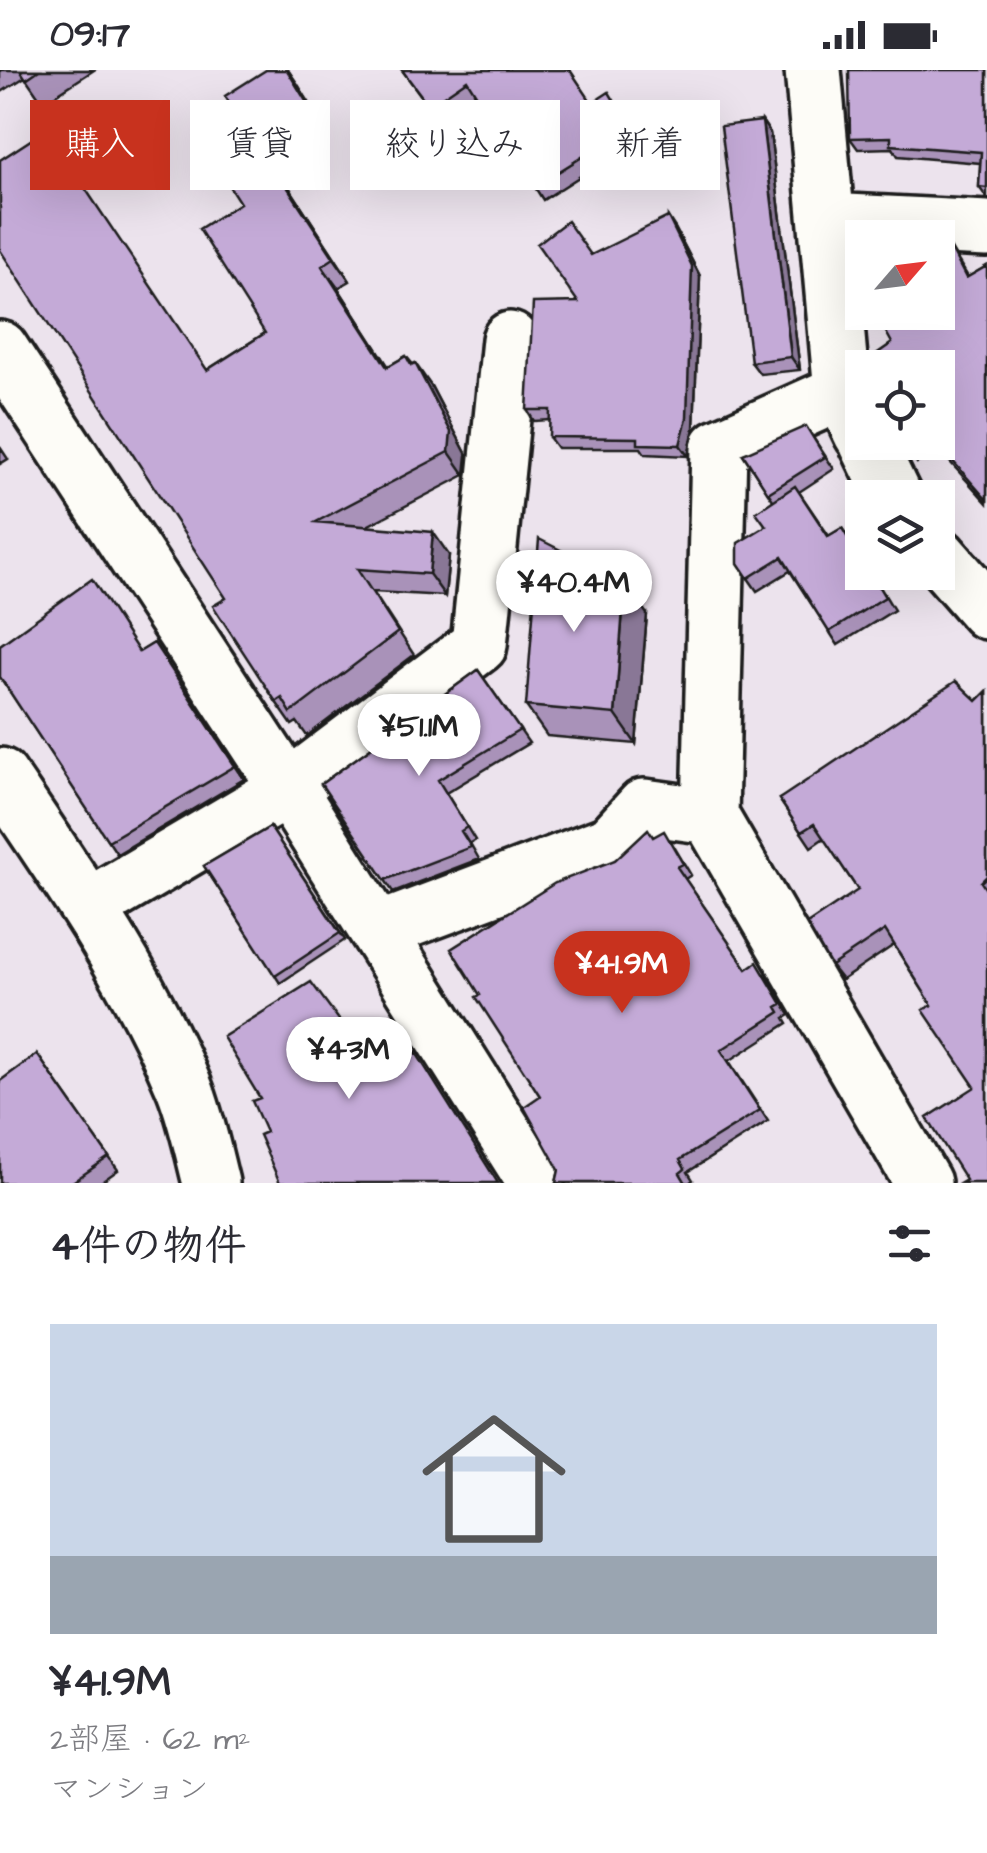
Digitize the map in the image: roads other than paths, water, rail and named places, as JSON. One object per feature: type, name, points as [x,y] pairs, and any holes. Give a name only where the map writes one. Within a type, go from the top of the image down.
[{"type":"street","points":[[813,70],[845,359]]},
{"type":"street","points":[[827,221],[987,229]]},
{"type":"street","points":[[88,907],[288,788],[479,645],[510,340]]},
{"type":"street","points":[[0,349],[288,788],[536,1183]]},
{"type":"street","points":[[845,415],[719,447],[710,816],[923,1183]]},
{"type":"street","points":[[955,574],[987,610]]},
{"type":"street","points":[[0,776],[88,907],[184,1088],[212,1183]]},
{"type":"street","points":[[378,931],[611,843],[644,807],[710,816]]}]
